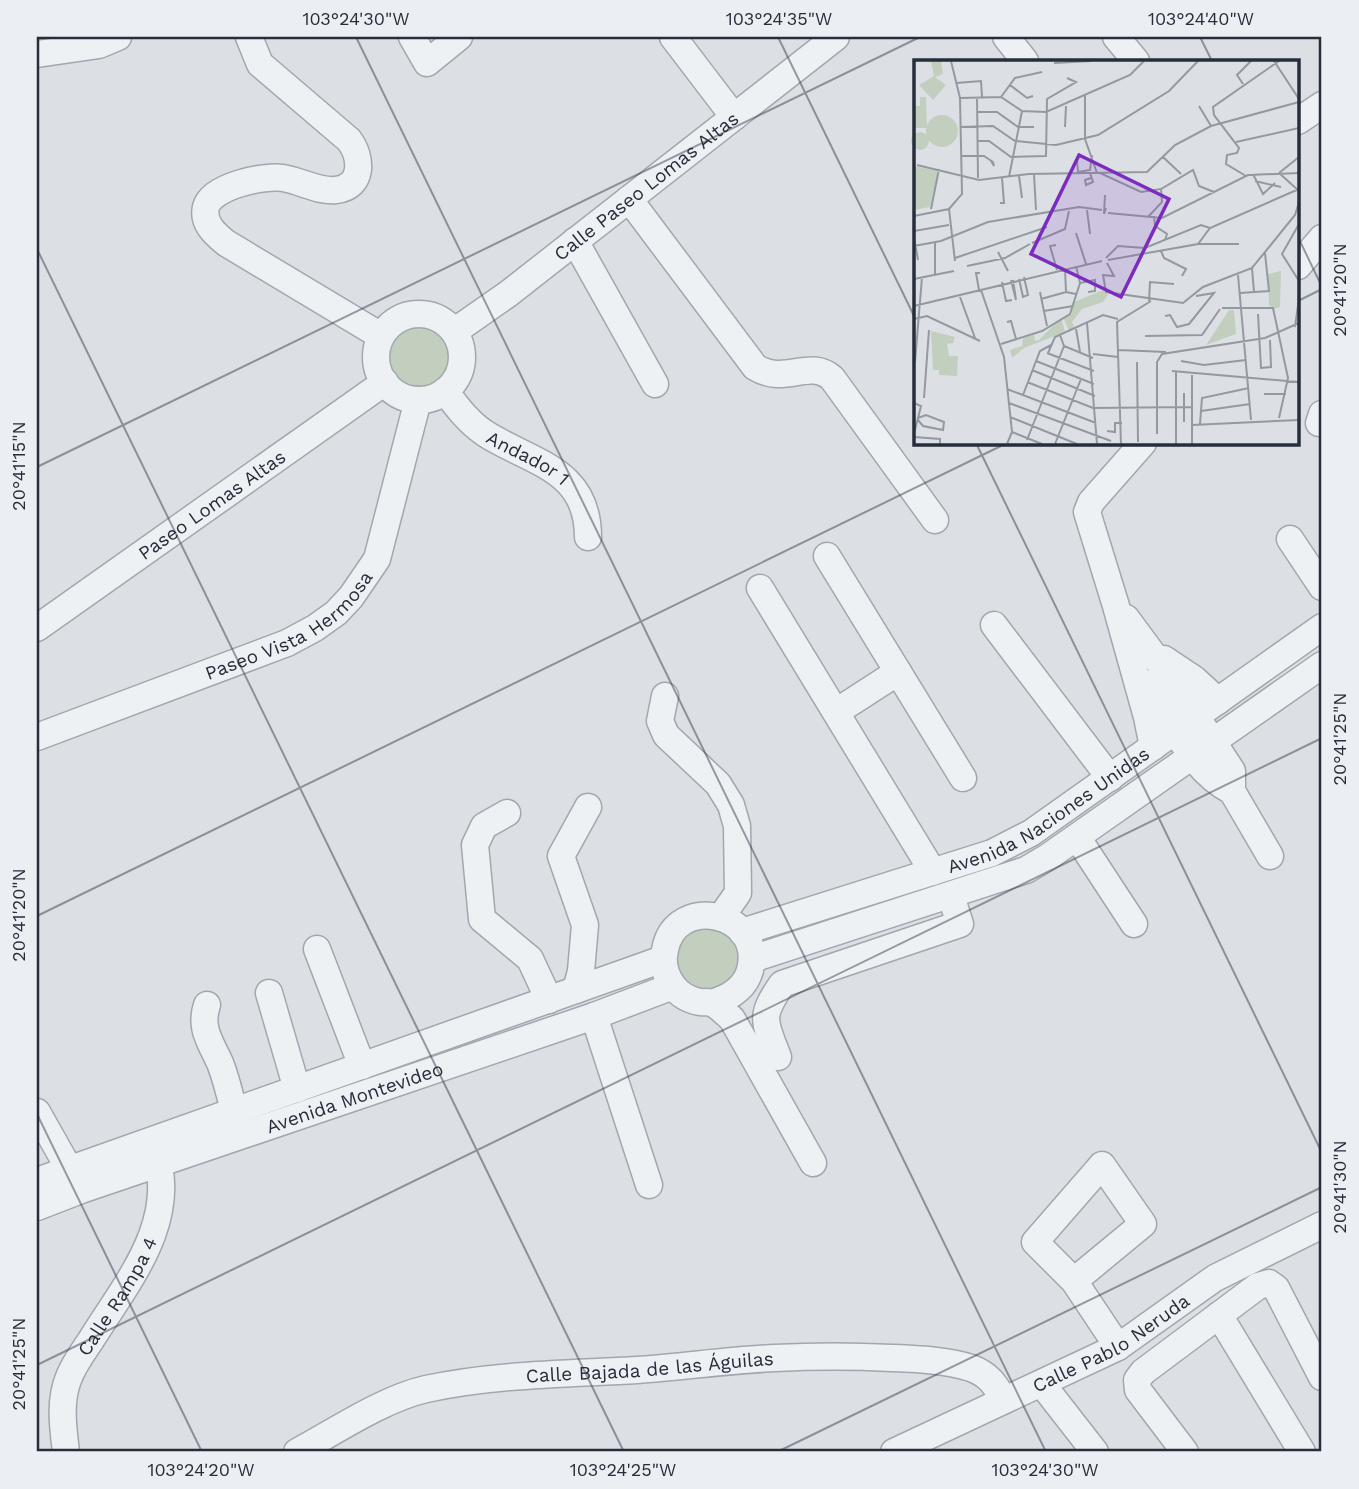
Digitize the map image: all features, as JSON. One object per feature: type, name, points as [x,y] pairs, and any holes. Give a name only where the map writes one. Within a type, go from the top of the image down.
[{"type":"street","points":[[37,54],[99,45],[118,37]]},
{"type":"street","points":[[248,37],[260,64],[349,140],[355,148],[359,170],[356,179],[349,186],[339,190],[327,190],[279,177],[221,190],[211,198],[206,207],[210,228],[226,243],[382,336]]},
{"type":"street","points":[[412,37],[427,63],[459,37]]},
{"type":"street","points":[[673,37],[734,117]]},
{"type":"street","name":"Calle Paseo Lomas Altas","points":[[454,331],[508,294],[836,37]]},
{"type":"street","points":[[1006,37],[1025,60]]},
{"type":"street","points":[[1116,37],[1135,60]]},
{"type":"street","points":[[1300,120],[1322,104]]},
{"type":"street","points":[[629,199],[755,367],[767,374],[824,371],[832,378],[935,520]]},
{"type":"street","points":[[1300,264],[1322,238]]},
{"type":"street","points":[[575,242],[655,384]]},
{"type":"street","points":[[431,315],[444,321],[454,331],[461,343],[463,357],[454,382],[445,391],[418,400],[405,397],[385,383],[376,360],[382,336],[390,325],[403,317],[431,315]]},
{"type":"street","name":"Paseo Lomas Altas","points":[[37,628],[385,383]]},
{"type":"street","name":"Andador 1","points":[[445,391],[474,425],[554,470],[567,482],[582,500],[587,514],[587,537]]},
{"type":"street","name":"Paseo Vista Hermosa","points":[[37,737],[287,643],[336,613],[351,597],[377,559],[418,400]]},
{"type":"street","points":[[1142,444],[1091,502],[1087,512],[1116,606],[1139,656],[1203,748],[1216,783],[1232,791],[1270,856]]},
{"type":"street","points":[[1290,539],[1322,587]]},
{"type":"street","points":[[827,556],[963,778]]},
{"type":"street","points":[[760,587],[933,872]]},
{"type":"street","points":[[994,625],[1110,778]]},
{"type":"street","name":"Avenida Naciones Unidas","points":[[742,932],[1010,846],[1322,627]]},
{"type":"street","points":[[1139,656],[1194,679],[1218,701]]},
{"type":"street","points":[[1139,656],[1153,747]]},
{"type":"street","name":"Avenida Naciones Unidas","points":[[752,959],[1026,870],[1322,665]]},
{"type":"street","points":[[836,712],[898,672]]},
{"type":"street","points":[[665,696],[660,721],[666,735],[718,784],[731,805],[737,826],[738,893],[721,916]]},
{"type":"street","points":[[576,990],[581,971],[585,925],[561,856],[588,807]]},
{"type":"street","points":[[507,813],[484,826],[475,845],[482,919],[530,959],[549,999]]},
{"type":"street","points":[[1077,837],[1134,924]]},
{"type":"street","points":[[778,1057],[765,1024],[768,1004],[782,984],[960,924],[951,895]]},
{"type":"street","points":[[711,1003],[735,993],[750,972],[752,959],[748,940],[742,932],[721,916],[707,915],[693,917],[681,923],[671,933],[665,946],[664,969],[673,986],[690,999],[711,1003],[732,1019],[813,1163]]},
{"type":"street","points":[[317,949],[362,1066]]},
{"type":"street","name":"Avenida Montevideo","points":[[155,1152],[234,1111],[663,959]]},
{"type":"street","name":"Avenida Montevideo","points":[[37,1181],[75,1179],[594,1016],[673,986]]},
{"type":"street","points":[[269,993],[297,1088]]},
{"type":"street","points":[[735,993],[768,1004]]},
{"type":"street","points":[[206,1006],[202,1018],[210,1045],[225,1077],[234,1111]]},
{"type":"street","points":[[594,1016],[649,1185]]},
{"type":"street","points":[[37,1112],[75,1179]]},
{"type":"street","name":"Calle Rampa 4","points":[[66,1452],[62,1416],[68,1378],[148,1247],[155,1228],[163,1192],[155,1152]]},
{"type":"street","name":"Avenida Montevideo","points":[[37,1207],[75,1179]]},
{"type":"street","name":"Calle Pablo Neruda","points":[[894,1452],[1118,1348],[1215,1278],[1322,1225]]},
{"type":"street","points":[[1074,1281],[1118,1348]]},
{"type":"street","points":[[1185,1452],[1138,1390],[1137,1380],[1258,1286],[1269,1283],[1276,1288],[1322,1377]]},
{"type":"street","points":[[1219,1315],[1302,1452]]},
{"type":"street","name":"Calle Bajada de las Águilas","points":[[298,1452],[385,1405],[423,1390],[540,1374],[638,1370],[774,1358],[907,1359],[968,1367],[985,1374],[1004,1399]]},
{"type":"street","points":[[1042,1384],[1095,1452]]},
{"type":"green space","points":[[413,325],[425,325],[441,334],[448,344],[448,368],[441,378],[425,387],[413,387],[402,382],[393,373],[388,362],[388,350],[393,339],[402,330]]},
{"type":"green space","points":[[707,917],[747,949],[733,991],[689,994],[668,946]]}]
